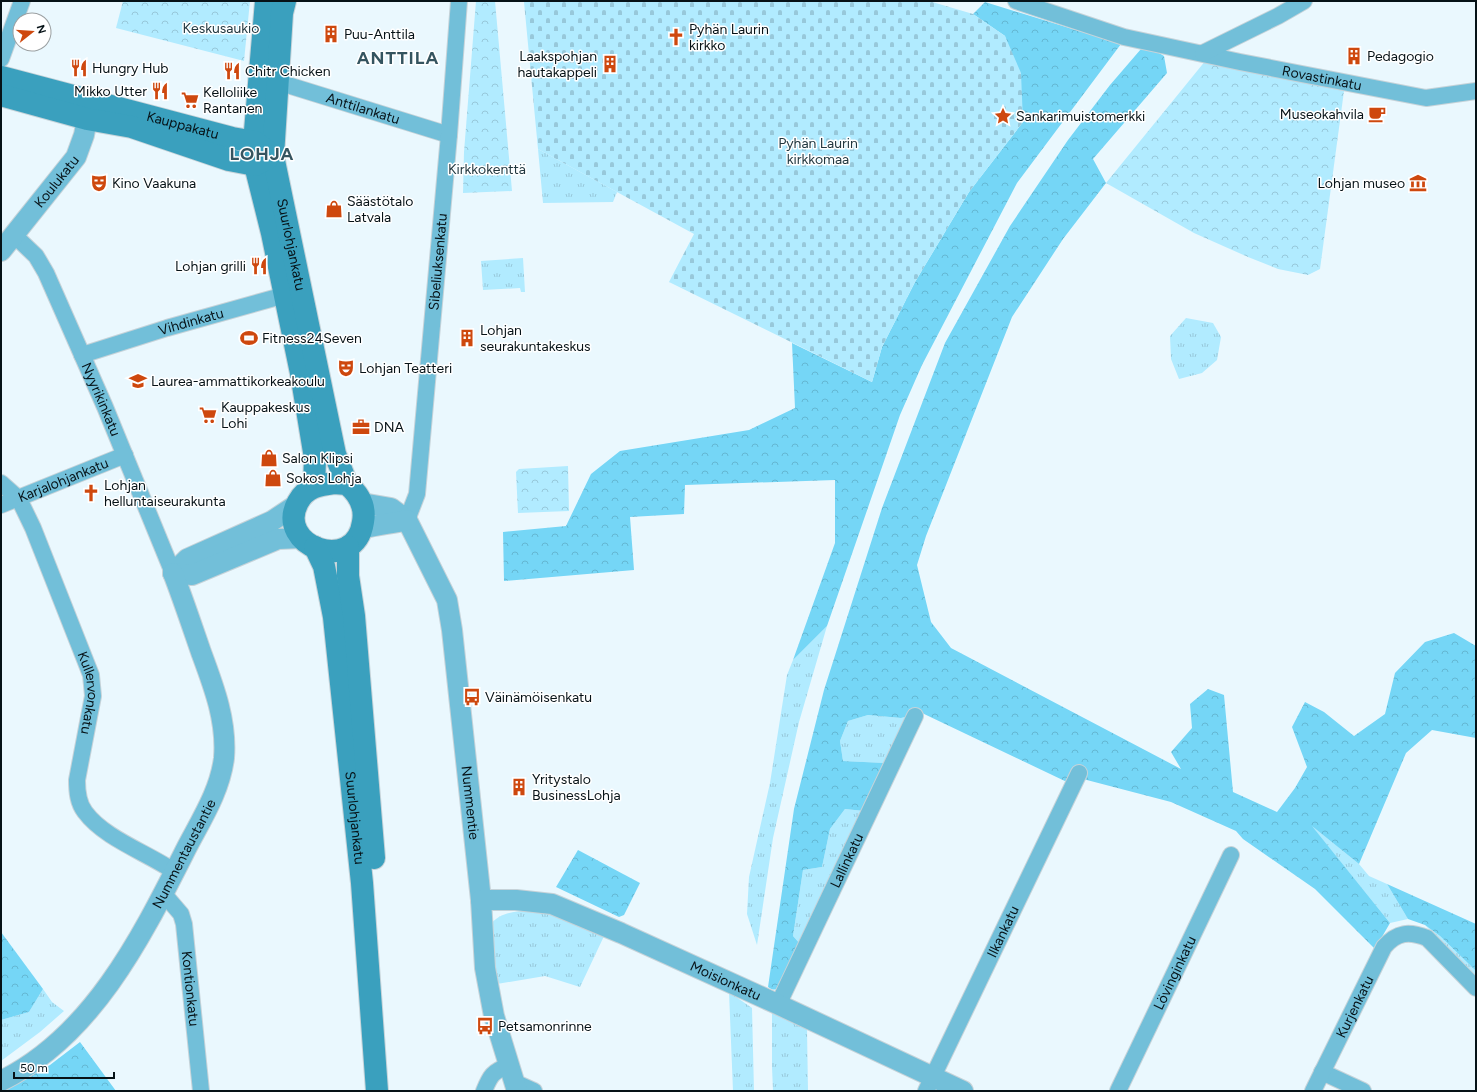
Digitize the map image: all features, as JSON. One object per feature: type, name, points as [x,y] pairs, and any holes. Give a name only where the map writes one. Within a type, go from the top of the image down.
[{"type":"main road","name":"Suurlohjankatu","points":[[266,1],[255,142],[264,160],[335,454],[347,484]]},
{"type":"main road","name":"Suurlohjankatu","points":[[285,1],[278,82],[264,160],[286,295],[314,444],[314,486]]},
{"type":"main road","name":"Kauppakatu","points":[[1,77],[132,127],[229,160],[264,160]]},
{"type":"main road","name":"Kauppakatu","points":[[1,95],[255,142]]},
{"type":"main road","points":[[347,484],[353,489],[362,503],[364,516],[362,529],[358,538],[348,547],[333,551],[308,543],[294,521],[296,505],[304,493],[314,486],[347,484]]},
{"type":"main road","name":"Suurlohjankatu","points":[[308,543],[324,566],[334,617],[362,883],[377,1091]]},
{"type":"main road","name":"Suurlohjankatu","points":[[348,547],[348,576],[355,631],[391,1091]]},
{"type":"street","points":[[1,59],[22,1]]},
{"type":"street","name":"Sibeliuksenkatu","points":[[407,520],[417,494],[449,135],[459,1]]},
{"type":"street","name":"Rovastinkatu","points":[[1016,1],[1036,4],[1124,37],[1240,62],[1426,98],[1476,90]]},
{"type":"street","points":[[1203,53],[1278,16],[1304,1]]},
{"type":"street","name":"Anttilankatu","points":[[278,82],[449,135]]},
{"type":"street","name":"Koulukatu","points":[[1,251],[76,157],[88,110]]},
{"type":"street","name":"Nyyrikinkatu","points":[[14,235],[27,246],[42,267],[89,352],[124,455],[173,573]]},
{"type":"street","name":"Vihdinkatu","points":[[89,352],[167,328],[286,295]]},
{"type":"street","name":"Karjalohjankatu","points":[[1,505],[19,499],[124,455]]},
{"type":"street","name":"Kullervonkatu","points":[[1,483],[19,499],[33,528],[88,666],[94,685],[77,780],[77,794],[80,802],[85,812],[99,826],[175,872]]},
{"type":"street","name":"Nummentie","points":[[362,503],[391,508],[407,520],[447,600],[452,630],[481,900],[485,968],[494,1016],[513,1080]]},
{"type":"street","points":[[173,573],[187,559],[272,521],[296,505]]},
{"type":"street","points":[[362,529],[377,524],[391,524],[407,520]]},
{"type":"street","points":[[173,573],[192,576],[278,539],[308,543]]},
{"type":"street","name":"Nummentaustantie","points":[[1,1082],[30,1065],[47,1051],[89,1010],[122,966],[175,872],[216,790],[224,758],[224,722],[214,689],[173,573]]},
{"type":"street","name":"Lallinkatu","points":[[778,1005],[916,716]]},
{"type":"street","name":"Ilkankatu","points":[[930,1084],[1079,773]]},
{"type":"street","name":"Lövinginkatu","points":[[1118,1091],[1231,855]]},
{"type":"street","name":"Kontionkatu","points":[[163,893],[181,914],[184,924],[201,1091]]},
{"type":"street","name":"Moisionkatu","points":[[481,900],[516,900],[552,904],[621,933],[778,1005],[930,1084],[963,1091]]},
{"type":"street","name":"Kurjenkatu","points":[[1313,1091],[1384,947],[1393,937],[1416,934],[1427,938],[1476,988]]},
{"type":"street","points":[[484,1091],[489,1080],[497,1070],[534,1091]]},
{"type":"street","points":[[1322,1072],[1363,1091]]},
{"type":"green space","name":"Keskusaukio","points":[[123,1],[250,1],[244,61],[116,28]]},
{"type":"green space","name":"Kirkkokenttä","points":[[476,1],[495,1],[512,191],[463,193],[464,152]]},
{"type":"green space","name":"Pyhän Laurin kirkkomaa","points":[[929,1],[973,14],[1005,36],[1021,73],[1023,122],[969,192],[915,282],[882,347],[872,382],[669,282],[694,234],[538,149],[524,2]]},
{"type":"green space","points":[[985,2],[1121,44],[1017,183],[922,365],[900,415],[827,626],[793,660],[835,543],[835,480],[685,485],[684,514],[630,517],[634,570],[504,581],[503,532],[566,526],[591,474],[620,451],[749,430],[795,408],[792,343],[872,382],[882,347],[915,282],[969,192],[1023,122],[1005,36],[973,14]]},
{"type":"green space","points":[[1141,49],[1154,50],[1164,56],[1167,73],[1093,159],[1106,183],[1063,239],[1012,317],[926,536],[917,565],[931,622],[951,648],[1181,769],[1171,752],[1192,728],[1190,704],[1208,689],[1224,695],[1233,792],[1277,812],[1295,788],[1307,767],[1292,727],[1305,702],[1324,712],[1354,736],[1385,714],[1395,673],[1425,642],[1454,633],[1476,646],[1476,738],[1432,730],[1406,753],[1359,864],[1312,826],[1390,923],[1375,949],[1315,889],[1243,839],[1236,831],[1171,802],[1083,779],[1069,783],[922,713],[901,718],[868,715],[848,721],[840,741],[843,761],[885,763],[864,811],[845,809],[830,829],[822,867],[803,870],[793,936],[801,945],[782,986],[777,989],[772,989],[768,987],[794,809],[824,690],[882,508],[945,343],[1010,226],[1068,140],[1110,85]]},
{"type":"green space","points":[[1206,60],[1344,91],[1320,269],[1308,275],[1278,269],[1248,257],[1194,233],[1106,183]]},
{"type":"green space","points":[[538,149],[617,192],[613,202],[543,203]]},
{"type":"green space","points":[[523,258],[525,292],[521,292],[520,288],[483,290],[481,261]]},
{"type":"green space","points":[[1186,318],[1213,323],[1221,337],[1217,360],[1202,373],[1179,379],[1171,359],[1170,336]]},
{"type":"green space","points":[[568,466],[569,511],[518,513],[516,472],[519,469]]},
{"type":"green space","points":[[827,626],[799,722],[773,838],[757,945],[747,914],[749,877],[770,783],[787,675],[793,660]]},
{"type":"green space","points":[[868,715],[901,718],[909,716],[885,763],[843,761],[840,741],[848,721]]},
{"type":"green space","points":[[845,809],[864,811],[801,945],[793,936],[803,870],[822,867],[830,829]]},
{"type":"green space","points":[[1310,824],[1359,864],[1369,876],[1387,884],[1408,919],[1390,923]]},
{"type":"green space","points":[[578,850],[640,883],[624,915],[619,917],[556,887]]},
{"type":"green space","points":[[1387,884],[1476,924],[1476,971],[1440,936],[1425,925],[1408,919]]},
{"type":"green space","points":[[533,910],[549,911],[605,934],[580,987],[545,976],[497,984],[489,926],[498,917],[503,915]]},
{"type":"green space","points":[[1425,925],[1440,936],[1476,971],[1476,977]]},
{"type":"green space","points":[[1,932],[43,989],[29,1012],[1,1020]]},
{"type":"green space","points":[[43,989],[52,1002],[64,1011],[40,1032],[1,1061],[1,1020],[29,1012]]},
{"type":"green space","points":[[729,992],[752,1008],[754,1091],[733,1091]]},
{"type":"green space","points":[[772,1013],[807,1029],[808,1091],[773,1091]]},
{"type":"green space","points":[[80,1042],[116,1091],[3,1091],[50,1065]]},
{"type":"place","name":"Puu-Anttila","points":[[331,34]]},
{"type":"place","name":"Pyhän Laurin kirkko","points":[[676,37]]},
{"type":"place","name":"Pedagogio","points":[[1354,56]]},
{"type":"place","name":"Laakspohjan hautakappeli","points":[[610,64]]},
{"type":"place","name":"Hungry Hub","points":[[79,68]]},
{"type":"place","name":"Chitr Chicken","points":[[232,71]]},
{"type":"place","name":"Mikko Utter","points":[[160,91]]},
{"type":"place","name":"Kelloliike Rantanen","points":[[190,100]]},
{"type":"place","name":"Museokahvila","points":[[1377,114]]},
{"type":"place","name":"Sankarimuistomerkki","points":[[1003,116]]},
{"type":"place","name":"Kino Vaakuna","points":[[99,183]]},
{"type":"place","name":"Lohjan museo","points":[[1418,183]]},
{"type":"place","name":"Säästötalo Latvala","points":[[334,209]]},
{"type":"place","name":"Lohjan grilli","points":[[259,266]]},
{"type":"place","name":"Fitness24Seven","points":[[249,338]]},
{"type":"place","name":"Lohjan seurakuntakeskus","points":[[467,338]]},
{"type":"place","name":"Lohjan Teatteri","points":[[346,368]]},
{"type":"place","name":"Laurea-ammattikorkeakoulu","points":[[138,381]]},
{"type":"place","name":"Kauppakeskus Lohi","points":[[208,415]]},
{"type":"place","name":"DNA","points":[[361,427]]},
{"type":"place","name":"Salon Klipsi","points":[[269,458]]},
{"type":"place","name":"Sokos Lohja","points":[[273,478]]},
{"type":"place","name":"Lohjan helluntaiseurakunta","points":[[91,493]]},
{"type":"place","name":"Väinämöisenkatu","points":[[472,697]]},
{"type":"place","name":"Yritystalo BusinessLohja","points":[[519,787]]},
{"type":"place","name":"Petsamonrinne","points":[[485,1026]]},
{"type":"district","name":"ANTTILA","points":[[398,58]]},
{"type":"district","name":"LOHJA","points":[[262,154]]}]
